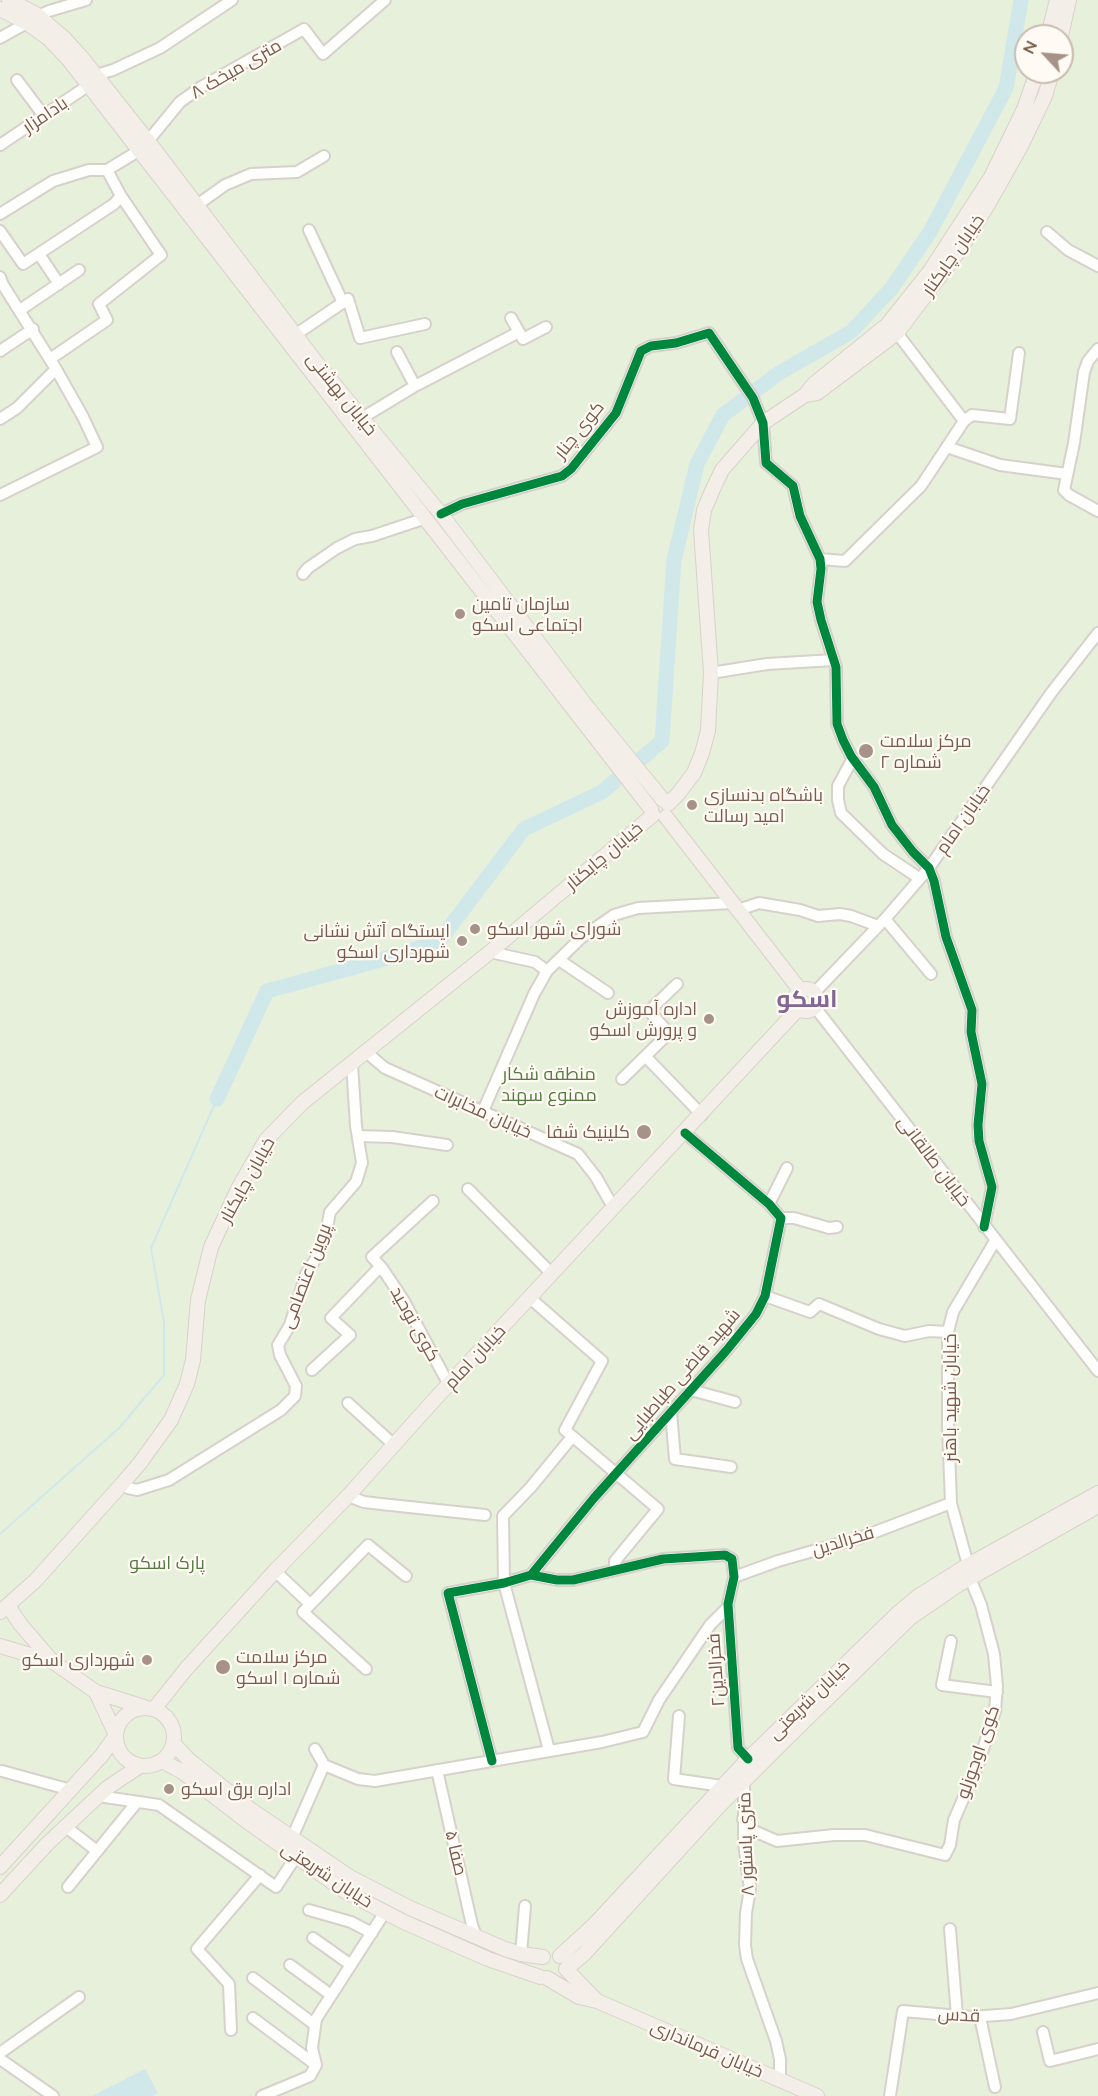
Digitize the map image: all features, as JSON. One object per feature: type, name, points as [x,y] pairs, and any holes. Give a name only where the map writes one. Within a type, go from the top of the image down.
[{"type":"main road","name":"خیابان بهشتی","points":[[9,0],[33,20],[48,38],[93,81],[144,146],[273,324],[426,518],[620,758],[650,783],[660,809]]},
{"type":"main road","points":[[1051,24],[1057,0]]},
{"type":"main road","points":[[1064,24],[1069,0]]},
{"type":"main road","name":"خیابان بهشتی","points":[[0,9],[33,20]]},
{"type":"main road","name":"خیابان چایکنار","points":[[805,396],[814,384],[887,325],[930,271],[991,177],[1024,110],[1033,84]]},
{"type":"main road","name":"خیابان چایکنار","points":[[4,1609],[35,1581],[122,1484],[171,1420],[187,1384],[193,1360],[198,1300],[211,1247],[238,1188],[266,1140],[302,1103],[489,952],[678,794],[694,772],[708,732],[711,673],[701,530],[705,510],[723,470],[763,423],[805,396],[817,393],[897,333],[959,251],[990,201],[1022,144],[1048,84]]},
{"type":"main road","name":"خیابان بهشتی","points":[[144,146],[197,205],[295,335],[441,514],[588,708],[620,758],[638,792],[660,809]]},
{"type":"main road","points":[[660,809],[810,997]]},
{"type":"main road","name":"خیابان امام","points":[[150,1709],[613,1207],[702,1115],[799,1008],[795,999],[810,997]]},
{"type":"main road","name":"خیابان شریعتی","points":[[969,1572],[1098,1493]]},
{"type":"main road","name":"خیابان شریعتی","points":[[173,1743],[189,1760],[297,1847],[346,1892],[404,1922],[488,1959],[544,1977],[559,1975],[563,1962],[744,1781],[910,1603],[1098,1506]]},
{"type":"main road","points":[[4,1609],[51,1661],[96,1692],[162,1713],[172,1726],[173,1743],[167,1756],[162,1761],[148,1766],[132,1763],[119,1751],[116,1735],[96,1692]]},
{"type":"main road","points":[[3,1645],[51,1661]]},
{"type":"main road","name":"خیابان شریعتی","points":[[598,1929],[722,1786],[748,1759],[827,1691]]},
{"type":"main road","points":[[0,1867],[102,1755],[116,1735],[122,1718],[137,1709],[150,1709]]},
{"type":"main road","name":"خیابان شریعتی","points":[[162,1761],[297,1847],[410,1908],[520,1954],[563,1962]]},
{"type":"main road","points":[[0,1895],[98,1796],[140,1766]]},
{"type":"main road","points":[[404,1922],[410,1908]]},
{"type":"main road","points":[[543,1957],[535,1965],[536,1973],[544,1977]]},
{"type":"main road","name":"خیابان فرمانداری","points":[[563,1962],[597,2001]]},
{"type":"main road","name":"خیابان فرمانداری","points":[[544,1977],[579,1997],[597,2001],[780,2080],[794,2092],[817,2096]]},
{"type":"street","points":[[0,38],[49,11],[86,0]]},
{"type":"street","name":"بادامزار","points":[[4,143],[93,81],[160,48],[232,0]]},
{"type":"street","name":"۸ متری میخک","points":[[107,170],[144,146],[180,102],[201,87],[304,29],[323,54],[385,0]]},
{"type":"street","points":[[17,80],[44,116]]},
{"type":"street","points":[[0,130],[4,143]]},
{"type":"street","points":[[197,205],[225,185],[251,174],[297,172],[324,156]]},
{"type":"street","points":[[0,214],[53,181],[89,170],[107,170],[121,196],[161,255],[99,304],[107,320],[53,364],[18,408],[0,419]]},
{"type":"street","points":[[0,231],[23,264],[114,204],[121,196]]},
{"type":"street","points":[[309,230],[343,303]]},
{"type":"street","points":[[1047,232],[1068,250],[1098,266]]},
{"type":"street","points":[[39,254],[59,284]]},
{"type":"street","points":[[20,310],[79,270]]},
{"type":"street","points":[[0,495],[97,447],[83,417],[33,329],[1,283]]},
{"type":"street","points":[[295,335],[348,299],[360,338],[425,324]]},
{"type":"street","points":[[511,318],[523,339],[546,327]]},
{"type":"street","points":[[0,351],[33,329]]},
{"type":"street","points":[[362,418],[415,386],[519,332]]},
{"type":"street","name":"کوی چنار","points":[[441,514],[462,504],[562,476],[571,469],[616,413],[641,351],[651,346],[676,343],[709,333],[753,398],[763,423]]},
{"type":"street","points":[[897,333],[964,421]]},
{"type":"street","points":[[1098,349],[1088,361],[1084,372],[1064,490],[1098,511]]},
{"type":"street","points":[[397,352],[415,386]]},
{"type":"street","points":[[820,559],[845,561],[921,486],[964,421],[972,415],[1010,419],[1019,353]]},
{"type":"street","points":[[763,423],[766,463],[793,486],[800,516],[820,559],[822,569],[817,602],[836,667],[837,724],[843,740],[874,787],[892,825],[929,868],[946,937],[972,1010],[971,1032],[982,1084],[978,1125],[979,1140],[992,1187],[984,1227]]},
{"type":"street","points":[[947,447],[1000,465],[1067,474]]},
{"type":"street","points":[[303,574],[337,548],[355,539],[372,536],[426,518]]},
{"type":"street","name":"خیابان امام","points":[[810,997],[882,922],[929,868],[1051,693],[1097,636]]},
{"type":"street","points":[[711,673],[767,664],[834,660]]},
{"type":"street","points":[[853,758],[838,786],[841,813],[883,854],[919,879]]},
{"type":"street","points":[[483,1111],[534,994],[547,971],[581,938],[614,915],[638,908],[736,907],[759,903],[800,910],[818,916],[840,914],[851,916],[882,922],[931,974]]},
{"type":"street","points":[[489,952],[535,962],[547,971]]},
{"type":"street","points":[[559,960],[608,993]]},
{"type":"street","points":[[622,1079],[669,1033],[649,1011],[677,984]]},
{"type":"street","name":"خیابان طالقانی","points":[[810,997],[984,1227],[1098,1371]]},
{"type":"street","name":"خیابان مخابرات","points":[[366,1052],[385,1068],[578,1154],[596,1177],[613,1207]]},
{"type":"street","points":[[646,1057],[702,1115]]},
{"type":"street","name":"پروین اعتصامی","points":[[122,1484],[137,1490],[169,1480],[289,1404],[295,1396],[296,1386],[280,1355],[278,1345],[290,1325],[306,1274],[324,1238],[330,1212],[356,1182],[362,1163],[352,1064]]},
{"type":"street","points":[[685,1133],[769,1204],[781,1218],[794,1218],[829,1228],[837,1227]]},
{"type":"street","points":[[358,1136],[392,1137],[447,1145]]},
{"type":"street","points":[[769,1204],[787,1168]]},
{"type":"street","points":[[468,1190],[552,1274]]},
{"type":"street","points":[[382,1268],[372,1257],[433,1201]]},
{"type":"street","name":"شهید قاضی طباطبایی","points":[[531,1575],[573,1522],[692,1390],[756,1314],[765,1296],[781,1218]]},
{"type":"street","name":"خیابان شهید باهنر","points":[[969,1572],[951,1503],[948,1332],[953,1312],[995,1241]]},
{"type":"street","name":"کوی توحید","points":[[312,1370],[350,1335],[331,1318],[376,1271],[382,1268],[404,1301],[449,1385]]},
{"type":"street","points":[[765,1296],[810,1312],[819,1304],[879,1329],[905,1336],[928,1331],[948,1332]]},
{"type":"street","points":[[530,1298],[602,1361],[568,1433],[531,1487],[503,1516],[504,1583],[549,1750]]},
{"type":"street","points":[[692,1390],[735,1402]]},
{"type":"street","points":[[348,1402],[394,1445]]},
{"type":"street","points":[[671,1412],[675,1459],[731,1467]]},
{"type":"street","points":[[568,1433],[658,1509],[615,1561],[615,1569]]},
{"type":"street","points":[[348,1496],[364,1502],[485,1515]]},
{"type":"street","name":"فخرالدین","points":[[734,1577],[778,1561],[862,1537],[951,1503]]},
{"type":"street","points":[[366,1670],[303,1612],[368,1545],[406,1576]]},
{"type":"street","points":[[492,1761],[448,1593],[504,1583],[531,1575],[557,1580],[573,1580],[663,1559],[725,1556],[732,1559],[734,1577]]},
{"type":"street","points":[[275,1571],[310,1604]]},
{"type":"street","name":"کوی اوجوزلو","points":[[743,1819],[754,1831],[777,1841],[834,1835],[865,1835],[945,1855],[950,1845],[954,1820],[979,1762],[995,1711],[997,1692],[994,1654],[981,1605],[969,1572]]},
{"type":"street","name":"فخرالدین۲","points":[[734,1577],[728,1606],[738,1748],[748,1759]]},
{"type":"street","points":[[315,1749],[324,1765],[365,1781],[375,1781],[602,1742],[643,1732],[659,1700],[710,1625],[728,1606]]},
{"type":"street","points":[[951,1641],[942,1685],[997,1692]]},
{"type":"street","points":[[679,1716],[674,1779],[722,1786]]},
{"type":"street","points":[[98,1796],[159,1805],[276,1887],[297,1847],[324,1765]]},
{"type":"street","name":"صفا ۵","points":[[437,1770],[471,1925],[476,1936]]},
{"type":"street","points":[[2,1771],[71,1790]]},
{"type":"street","name":"۸ متری پاستور","points":[[744,1781],[743,1819],[750,1889],[746,1913],[747,1959],[776,2041],[780,2059],[780,2080]]},
{"type":"street","points":[[68,1887],[137,1802]]},
{"type":"street","points":[[66,1827],[97,1851]]},
{"type":"street","points":[[231,2030],[229,1984],[197,1949],[260,1875]]},
{"type":"street","points":[[520,1954],[525,1906]]},
{"type":"street","points":[[309,1910],[351,1922],[372,1933]]},
{"type":"street","points":[[262,2096],[310,2076],[316,2065],[312,2048],[316,2019],[385,1912]]},
{"type":"street","points":[[950,1929],[957,2016]]},
{"type":"street","points":[[313,1938],[351,1965]]},
{"type":"street","points":[[290,1965],[331,1995]]},
{"type":"street","points":[[253,1978],[315,2025]]},
{"type":"street","name":"قدس","points":[[890,2096],[903,2011],[980,2017],[1011,2014],[1098,1993]]},
{"type":"street","points":[[0,2053],[80,1997]]},
{"type":"street","points":[[980,2017],[995,2087]]},
{"type":"street","points":[[253,2018],[316,2065]]},
{"type":"street","points":[[1043,2032],[1050,2061],[1098,2049]]},
{"type":"street","points":[[0,2060],[53,2096]]},
{"type":"green space","name":"منطقه شکار ممنوع سهند","points":[[0,0],[1098,0],[1098,2096],[0,2096]]},
{"type":"water","points":[[145,2069],[158,2093],[153,2096],[92,2096]]},
{"type":"waterway","points":[[217,1099],[267,991],[402,954],[440,940],[524,829],[602,792],[662,741],[674,560],[697,464],[723,415],[779,373],[851,332],[891,289],[930,232],[1006,88],[1021,0]]},
{"type":"waterway","points":[[0,1534],[119,1428],[164,1375],[164,1322],[151,1248],[217,1099]]},
{"type":"cycle path","points":[[441,514],[462,504],[562,476],[571,469],[616,413],[641,351],[651,346],[676,343],[709,333],[753,398],[763,423],[766,463],[793,486],[800,516],[820,559],[817,602],[836,667],[837,724],[843,740],[851,756],[874,787],[892,825],[929,868],[934,881],[946,937],[972,1010],[971,1032],[982,1084],[978,1125],[979,1141],[992,1187],[984,1227]]},
{"type":"cycle path","points":[[531,1575],[594,1498],[726,1351],[756,1314],[765,1296],[781,1218],[769,1204],[685,1133]]},
{"type":"cycle path","points":[[492,1761],[448,1593],[504,1583],[531,1575],[557,1580],[573,1580],[663,1559],[725,1555],[732,1559],[734,1577],[728,1604],[738,1748],[748,1759]]},
{"type":"place","name":"سازمان تامین اجتماعی اسکو","points":[[460,614]]},
{"type":"place","name":"مرکز سلامت شماره ۲","points":[[866,751]]},
{"type":"place","name":"باشگاه بدنسازی امید رسالت","points":[[692,805]]},
{"type":"place","name":"شورای شهر اسکو","points":[[475,929]]},
{"type":"place","name":"ایستگاه آتش نشانی شهرداری اسکو","points":[[462,941]]},
{"type":"place","name":"اداره آموزش و پرورش اسکو","points":[[709,1019]]},
{"type":"place","name":"کلینیک شفا","points":[[644,1132]]},
{"type":"place","name":"شهرداری اسکو","points":[[147,1660]]},
{"type":"place","name":"مرکز سلامت شماره ۱ اسکو","points":[[223,1667]]},
{"type":"place","name":"اداره برق اسکو","points":[[169,1789]]},
{"type":"district","name":"اسکو","points":[[807,999]]},
{"type":"park label","name":"پارک اسکو","points":[[167,1563]]}]
